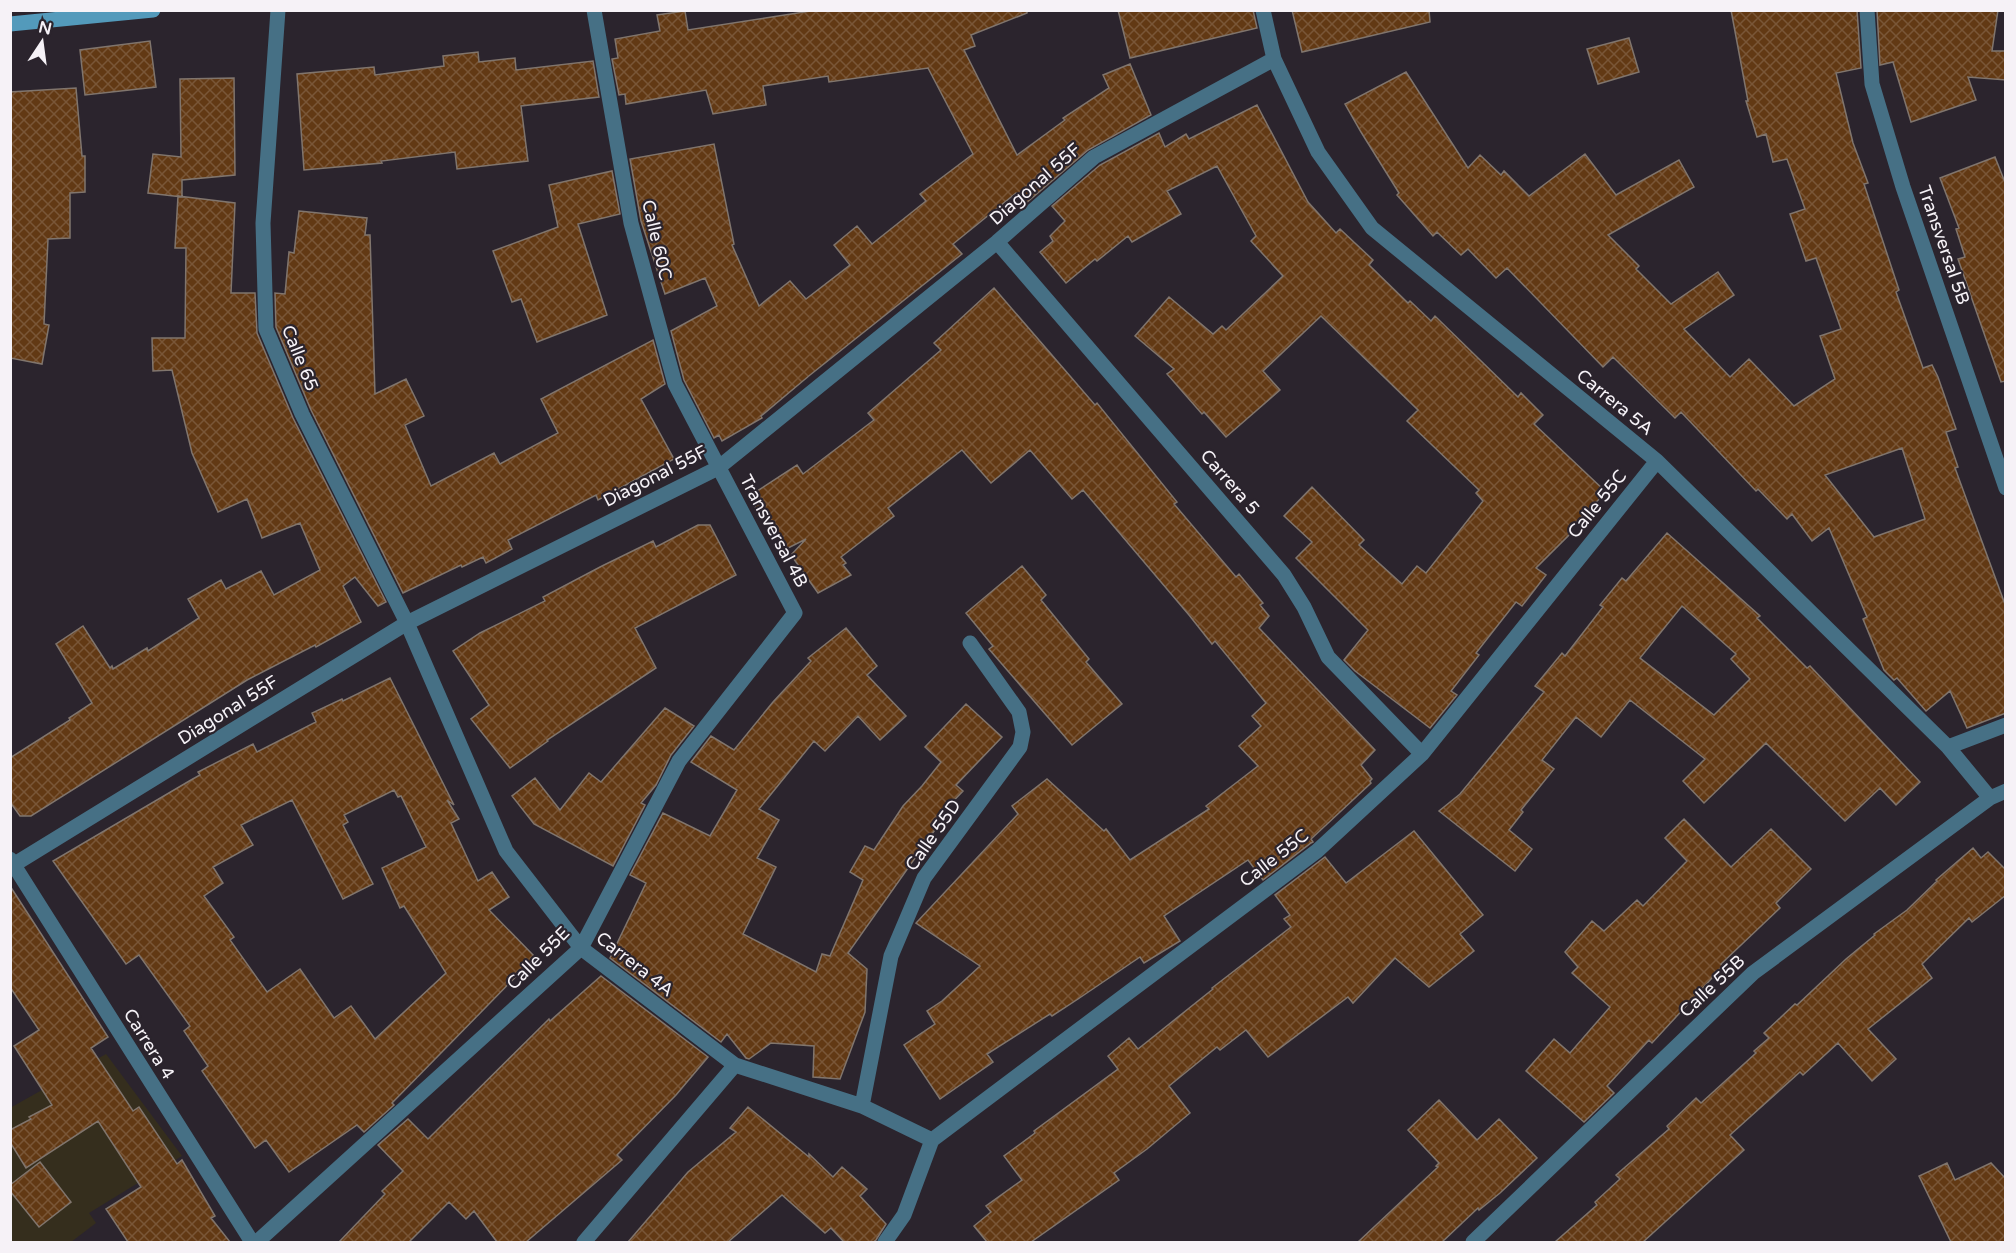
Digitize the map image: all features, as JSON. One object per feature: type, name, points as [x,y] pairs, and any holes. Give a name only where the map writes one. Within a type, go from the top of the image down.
[{"type":"main road","points":[[10,24],[153,10]]},
{"type":"street","name":"Calle 65","points":[[278,10],[263,223],[266,329],[302,414],[407,623]]},
{"type":"street","name":"Calle 60C","points":[[594,10],[631,223],[649,294],[675,384],[718,468]]},
{"type":"street","name":"Carrera 5A","points":[[1263,10],[1274,59],[1318,152],[1372,228],[1657,461],[1948,747],[1990,798]]},
{"type":"street","name":"Transversal 5B","points":[[1867,10],[1872,84],[1903,187],[2006,488]]},
{"type":"street","name":"Diagonal 55F","points":[[12,864],[407,623],[718,468],[997,242],[1094,158],[1274,59]]},
{"type":"street","name":"Carrera 5","points":[[997,242],[1284,575],[1304,607],[1328,657],[1422,753]]},
{"type":"street","name":"Calle 55C","points":[[932,1140],[1317,851],[1422,753],[1657,461]]},
{"type":"street","name":"Transversal 4B","points":[[718,468],[795,613]]},
{"type":"street","name":"Calle 55E","points":[[257,1242],[581,948],[679,761],[795,613]]},
{"type":"street","name":"Carrera 4A","points":[[407,623],[506,851],[581,948],[735,1065],[862,1106],[932,1140]]},
{"type":"street","name":"Calle 55D","points":[[862,1106],[891,956],[924,878],[1020,747],[1023,732],[1019,712],[970,643]]},
{"type":"street","points":[[1948,747],[2006,725]]},
{"type":"street","name":"Calle 55B","points":[[1473,1242],[1753,973],[1990,798],[2006,791]]},
{"type":"street","name":"Carrera 4","points":[[12,864],[252,1242]]},
{"type":"street","points":[[584,1242],[735,1065]]},
{"type":"street","points":[[885,1242],[904,1215],[932,1140]]},
{"type":"shaded area","points":[[106,1054],[182,1156],[89,1213],[96,1223],[71,1242],[11,1242],[10,1108]]},
{"type":"building","points":[[817,10],[1027,10],[1027,13],[971,35],[975,46],[964,50],[1017,155],[1065,120],[1063,118],[1109,88],[1103,75],[1130,64],[1151,115],[1088,150],[1025,204],[1016,193],[953,244],[962,254],[810,375],[761,416],[762,418],[722,441],[719,435],[714,438],[684,380],[671,331],[717,306],[705,278],[665,294],[641,221],[630,159],[714,144],[734,244],[732,245],[759,306],[790,281],[806,299],[850,265],[834,245],[857,226],[872,244],[926,201],[920,194],[973,154],[928,68],[829,82],[828,76],[763,86],[766,105],[713,114],[706,90],[626,104],[625,94],[619,95],[612,59],[618,58],[615,39],[660,31],[657,15],[685,11],[688,30]]},
{"type":"building","points":[[1118,10],[1253,10],[1257,28],[1130,58]]},
{"type":"building","points":[[1292,10],[1429,10],[1430,22],[1302,52]]},
{"type":"building","points":[[1731,10],[1857,10],[1861,68],[1836,73],[1853,143],[1868,183],[1864,184],[1899,290],[1896,292],[1923,368],[1932,365],[1938,377],[1956,429],[1946,432],[1958,467],[1955,468],[2006,607],[2006,713],[1967,728],[1950,691],[1926,711],[1897,678],[1894,680],[1884,670],[1863,619],[1867,617],[1829,528],[1812,541],[1792,514],[1787,519],[1758,489],[1756,491],[1681,412],[1675,418],[1613,357],[1603,367],[1507,268],[1496,278],[1468,249],[1461,255],[1437,232],[1433,236],[1397,195],[1399,193],[1345,104],[1406,72],[1468,168],[1480,155],[1501,175],[1504,171],[1529,196],[1585,154],[1616,195],[1679,160],[1694,187],[1608,235],[1639,266],[1636,269],[1671,304],[1718,272],[1734,295],[1684,329],[1730,377],[1749,359],[1794,406],[1835,379],[1820,336],[1841,329],[1816,258],[1806,261],[1790,214],[1805,209],[1787,159],[1773,162],[1766,134],[1757,137],[1746,101],[1748,101]],"holes":[[[1902,448],[1925,519],[1874,537],[1825,475]]]},
{"type":"building","points":[[1877,10],[1998,10],[1992,51],[2006,51],[2006,80],[1968,77],[1976,100],[1911,122],[1893,62],[1880,65]]},
{"type":"building","points":[[1629,38],[1639,72],[1598,84],[1587,49]]},
{"type":"building","points":[[150,41],[156,87],[85,95],[80,50]]},
{"type":"building","points":[[478,52],[479,62],[515,58],[516,70],[593,61],[599,97],[521,106],[528,161],[457,169],[455,152],[381,161],[382,163],[304,170],[297,74],[374,67],[375,75],[444,66],[443,56]]},
{"type":"building","points":[[234,78],[235,175],[182,180],[182,197],[148,193],[153,154],[181,157],[180,79]]},
{"type":"building","points":[[76,88],[82,156],[85,156],[85,192],[70,193],[70,238],[48,239],[44,324],[49,325],[42,364],[10,358],[10,92]]},
{"type":"building","points":[[1257,105],[1308,202],[1336,233],[1340,229],[1373,260],[1369,265],[1408,303],[1410,301],[1431,321],[1435,316],[1518,397],[1521,393],[1543,415],[1534,424],[1606,492],[1568,531],[1571,533],[1536,568],[1546,575],[1522,606],[1516,602],[1476,653],[1479,655],[1451,691],[1457,695],[1430,728],[1355,671],[1344,660],[1368,630],[1296,558],[1312,542],[1284,516],[1312,487],[1364,540],[1359,545],[1402,584],[1417,566],[1426,573],[1483,501],[1476,493],[1479,490],[1407,421],[1418,410],[1321,316],[1263,371],[1280,390],[1226,437],[1167,374],[1174,369],[1135,336],[1169,297],[1213,334],[1222,326],[1226,330],[1283,276],[1251,241],[1256,236],[1217,166],[1167,191],[1181,214],[1132,242],[1128,236],[1066,283],[1040,252],[1053,241],[1050,236],[1065,221],[1052,206],[1100,165],[1159,133],[1165,147],[1186,134],[1189,139]]},
{"type":"building","points":[[1995,157],[2006,185],[2006,381],[2001,382],[1958,259],[1965,257],[1956,229],[1959,228],[1940,178]]},
{"type":"building","points":[[612,171],[620,214],[578,224],[607,315],[537,342],[521,299],[512,302],[493,251],[558,227],[549,185]]},
{"type":"building","points":[[178,196],[235,203],[231,293],[255,293],[257,333],[293,418],[386,602],[378,606],[355,577],[343,586],[361,622],[316,647],[315,645],[247,680],[31,816],[20,816],[10,802],[10,758],[70,720],[69,718],[92,703],[56,644],[83,626],[110,668],[112,666],[113,669],[147,648],[148,651],[199,618],[188,599],[221,580],[226,589],[261,571],[274,595],[320,570],[300,523],[262,538],[247,499],[218,512],[192,453],[172,370],[153,371],[152,338],[185,338],[186,248],[175,248]]},
{"type":"building","points":[[299,211],[367,218],[365,235],[370,235],[375,394],[406,379],[424,416],[405,425],[431,486],[494,453],[500,464],[558,433],[541,399],[653,340],[665,384],[641,399],[674,459],[598,500],[596,495],[508,540],[512,549],[486,563],[483,557],[403,593],[311,410],[276,327],[275,293],[285,294],[289,252],[294,253]]},
{"type":"building","points":[[994,288],[1095,405],[1097,403],[1177,502],[1174,504],[1236,577],[1239,574],[1263,603],[1260,605],[1269,616],[1259,628],[1375,750],[1361,765],[1372,779],[1371,783],[1311,839],[1313,842],[1263,880],[1248,860],[1164,916],[1180,941],[1144,963],[1140,957],[1052,1016],[1050,1014],[987,1054],[993,1062],[940,1099],[904,1045],[935,1024],[927,1011],[942,1001],[980,966],[916,923],[1018,814],[1012,806],[1047,779],[1104,831],[1106,829],[1130,860],[1209,809],[1206,806],[1258,766],[1239,746],[1261,726],[1252,716],[1266,703],[1215,641],[1212,644],[1083,490],[1072,499],[1030,450],[991,483],[962,450],[888,508],[894,516],[841,557],[846,563],[843,565],[851,575],[818,593],[791,555],[806,539],[786,549],[748,497],[797,465],[803,474],[874,420],[868,413],[941,350],[934,343]]},
{"type":"building","points":[[698,525],[710,525],[736,575],[635,628],[656,668],[547,740],[510,768],[471,719],[489,705],[453,651],[480,633],[545,601],[543,597],[602,566],[653,541],[656,547]]},
{"type":"building","points":[[1667,533],[1760,616],[1757,618],[1807,668],[1810,666],[1920,782],[1896,805],[1880,788],[1845,821],[1766,743],[1704,803],[1683,781],[1705,759],[1630,700],[1601,737],[1576,717],[1542,760],[1554,769],[1521,810],[1523,812],[1509,830],[1532,849],[1515,871],[1439,811],[1460,794],[1544,692],[1535,686],[1562,653],[1565,656],[1603,607],[1600,605],[1622,578],[1626,581]],"holes":[[[1682,606],[1736,654],[1731,659],[1750,679],[1714,715],[1640,658]]]},
{"type":"building","points":[[1022,566],[1046,595],[1041,600],[1089,659],[1086,662],[1122,704],[1072,745],[989,649],[993,646],[966,613]]},
{"type":"building","points":[[846,628],[877,666],[867,675],[906,716],[880,740],[858,716],[825,751],[814,741],[759,809],[779,820],[757,858],[776,867],[743,934],[816,972],[822,954],[830,956],[863,880],[850,872],[865,846],[874,850],[903,806],[941,762],[925,747],[966,704],[1002,737],[956,785],[963,791],[938,817],[942,820],[848,953],[867,969],[865,1012],[840,1079],[813,1077],[814,1046],[771,1043],[749,1059],[746,1058],[727,1034],[721,1042],[610,958],[646,883],[630,875],[663,813],[710,836],[737,790],[691,762],[711,736],[734,750],[773,702],[811,661],[808,658]]},
{"type":"building","points":[[390,678],[454,805],[447,800],[459,819],[451,823],[478,881],[492,872],[509,897],[489,910],[535,957],[392,1103],[394,1105],[364,1132],[357,1125],[289,1172],[266,1140],[255,1148],[202,1071],[208,1066],[184,1031],[190,1026],[139,955],[126,964],[53,861],[200,775],[198,772],[253,744],[257,752],[316,722],[312,713],[342,699],[343,701]],"holes":[[[394,790],[398,797],[401,796],[426,847],[382,868],[400,908],[404,906],[446,973],[375,1039],[351,1006],[334,1018],[300,969],[267,992],[230,940],[234,937],[204,896],[223,883],[213,867],[253,845],[241,825],[292,800],[343,899],[373,884],[343,825],[348,822],[344,815]]]},
{"type":"building","points":[[665,708],[694,726],[671,755],[656,785],[641,803],[645,805],[613,866],[534,824],[512,796],[535,778],[560,810],[589,773],[601,782]]},
{"type":"building","points":[[1684,819],[1731,867],[1771,829],[1811,869],[1776,903],[1780,908],[1721,964],[1723,966],[1652,1043],[1649,1040],[1607,1086],[1614,1093],[1584,1122],[1526,1071],[1554,1039],[1570,1053],[1610,1007],[1572,973],[1578,967],[1565,952],[1592,921],[1604,931],[1637,900],[1643,906],[1687,861],[1665,838]]},
{"type":"building","points":[[1414,831],[1483,915],[1460,934],[1474,951],[1429,987],[1395,958],[1353,1003],[1348,997],[1268,1057],[1246,1030],[1220,1050],[1217,1047],[1169,1086],[1190,1113],[1114,1173],[1119,1180],[1031,1242],[987,1242],[974,1226],[991,1212],[986,1206],[1022,1180],[1004,1156],[1118,1069],[1108,1056],[1129,1038],[1138,1049],[1291,927],[1284,919],[1290,915],[1275,895],[1325,857],[1346,883]]},
{"type":"building","points":[[1973,848],[1981,858],[1988,852],[2006,870],[2006,895],[1972,922],[1969,918],[1922,964],[1932,978],[1868,1029],[1896,1059],[1872,1081],[1838,1043],[1803,1075],[1800,1072],[1730,1135],[1744,1150],[1643,1242],[1555,1242],[1597,1205],[1595,1202],[1620,1179],[1616,1175],[1669,1129],[1667,1126],[1696,1098],[1701,1103],[1756,1053],[1754,1051],[1769,1038],[1764,1033],[1874,934],[1907,910],[1936,880]]},
{"type":"building","points":[[10,886],[108,1037],[91,1048],[133,1111],[139,1107],[177,1164],[182,1160],[215,1216],[211,1218],[230,1242],[128,1242],[106,1209],[141,1187],[98,1121],[26,1168],[10,1142],[10,1130],[52,1105],[14,1046],[39,1030],[10,987]]},
{"type":"building","points":[[601,976],[708,1057],[676,1095],[617,1155],[622,1160],[526,1242],[497,1242],[474,1211],[466,1219],[449,1202],[409,1242],[339,1242],[385,1194],[382,1191],[403,1171],[378,1145],[408,1119],[428,1139],[549,1019],[550,1021]]},
{"type":"building","points":[[1439,1100],[1477,1140],[1499,1119],[1537,1158],[1442,1242],[1358,1242],[1438,1167],[1436,1166],[1439,1163],[1408,1130]]},
{"type":"building","points":[[748,1107],[809,1157],[809,1154],[833,1177],[842,1167],[867,1189],[860,1196],[886,1224],[876,1240],[873,1242],[844,1242],[831,1228],[825,1233],[782,1195],[728,1242],[628,1242],[688,1172],[736,1132],[730,1128]]},
{"type":"building","points":[[40,1162],[71,1202],[39,1227],[10,1191],[10,1185]]},
{"type":"building","points":[[1947,1163],[1955,1180],[1991,1163],[2006,1179],[2006,1242],[1951,1242],[1919,1176]]}]
